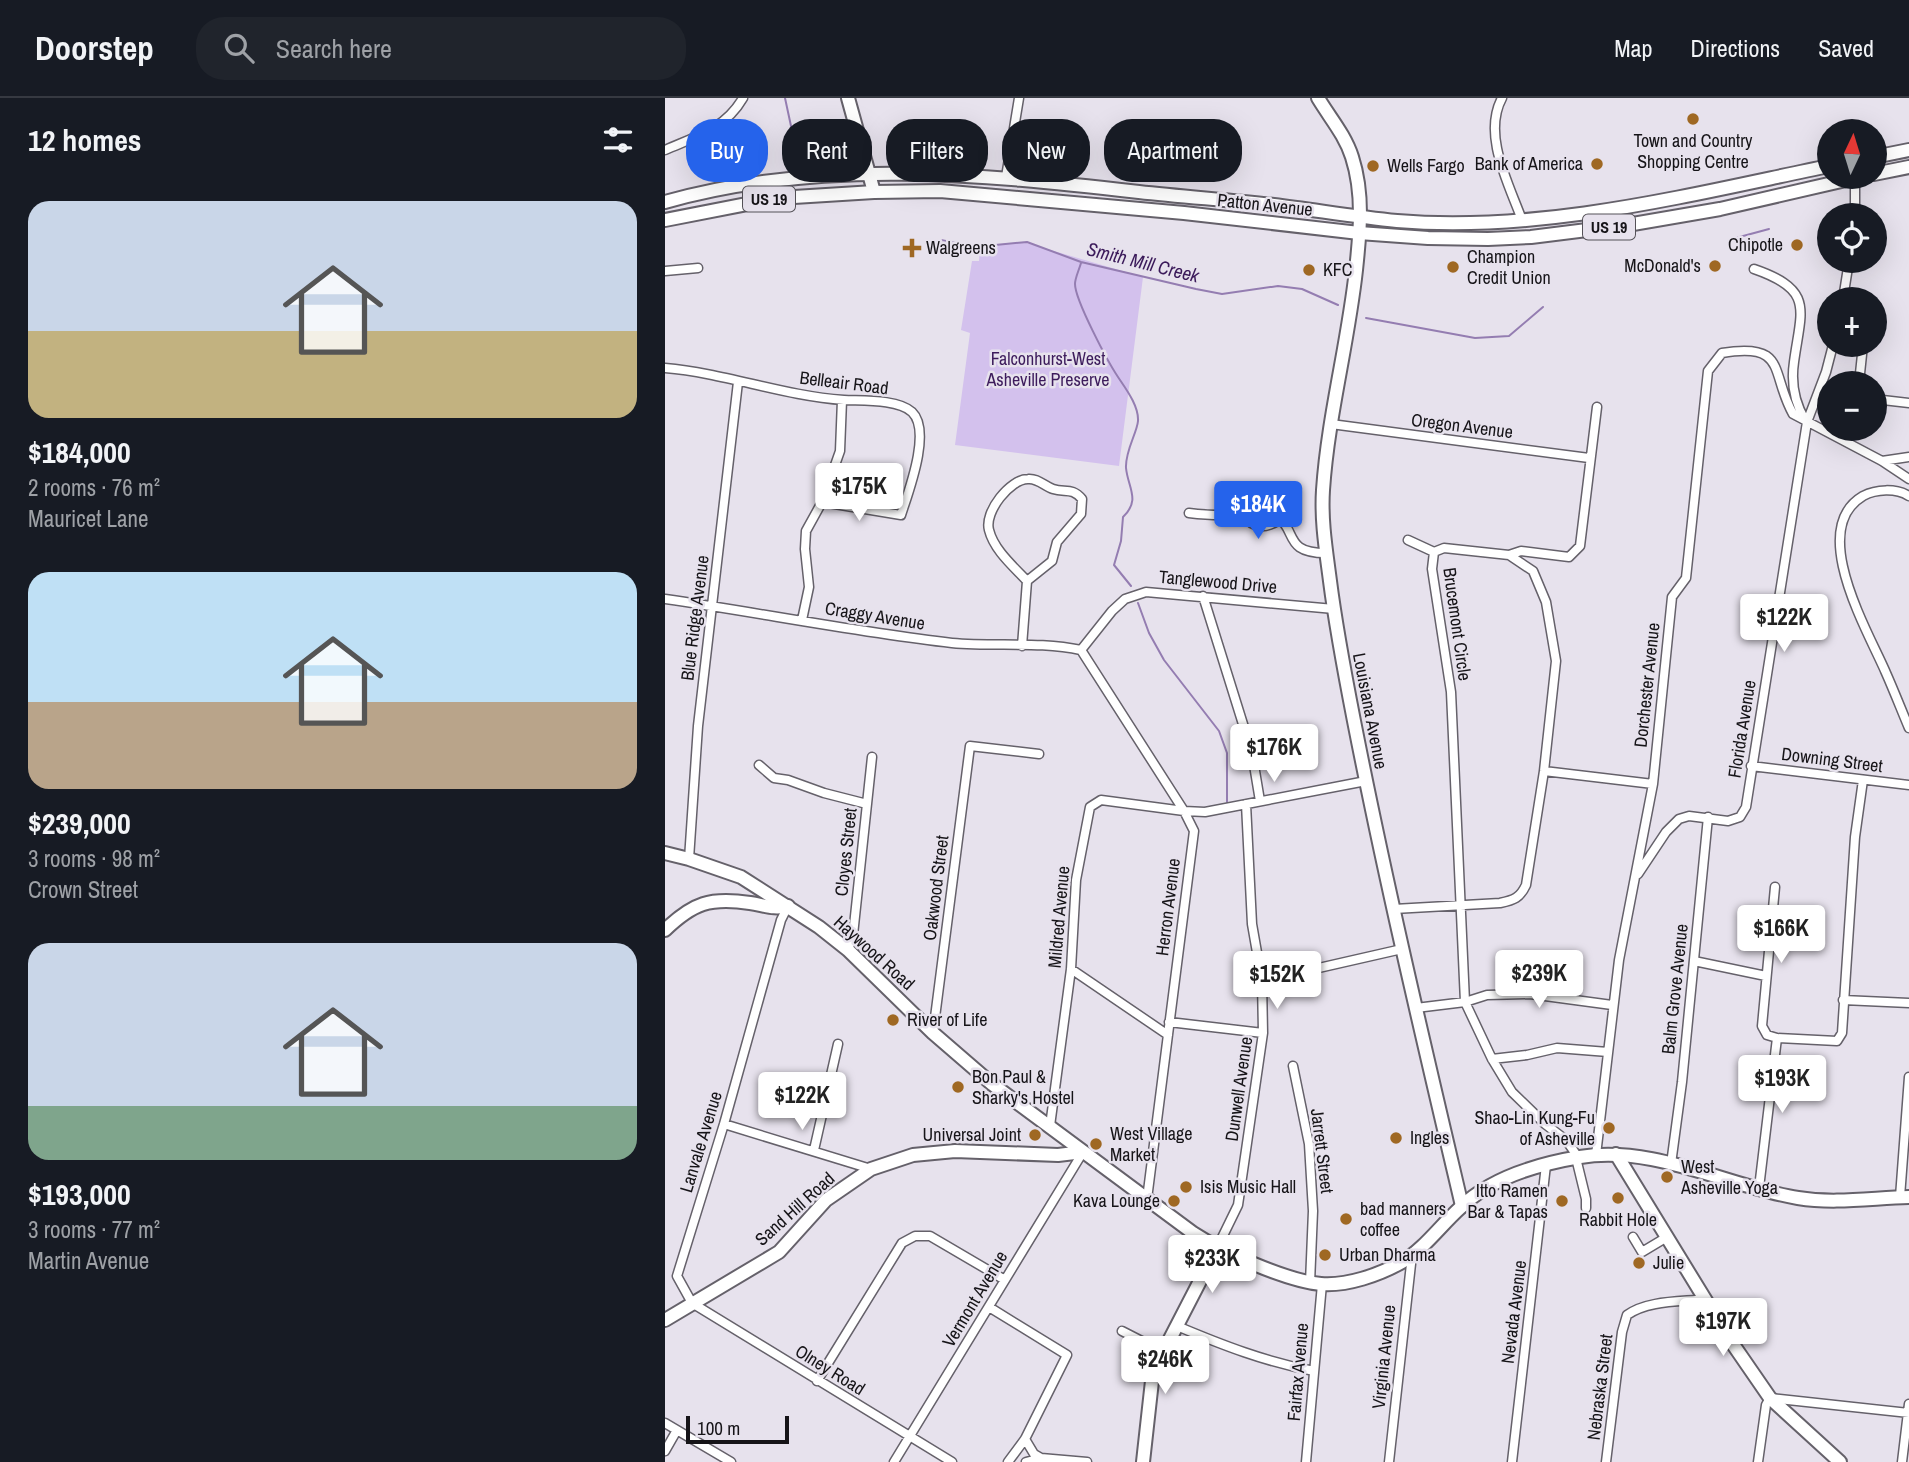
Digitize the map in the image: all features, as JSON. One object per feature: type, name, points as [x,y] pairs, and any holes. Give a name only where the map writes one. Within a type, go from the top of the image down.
[{"type":"main road","points":[[848,98],[854,119]]},
{"type":"main road","name":"Louisiana Avenue","points":[[1318,98],[1341,132],[1351,153],[1359,187],[1360,216],[1351,313],[1331,424],[1323,491],[1322,530],[1366,781],[1462,1206]]},
{"type":"main road","points":[[1887,154],[1909,150]]},
{"type":"main road","points":[[1887,171],[1909,167]]},
{"type":"main road","name":"Patton Avenue","points":[[1051,182],[1398,221],[1522,220],[1622,209],[1817,168]]},
{"type":"main road","name":"Patton Avenue","points":[[872,173],[1002,177]]},
{"type":"main road","name":"Patton Avenue","points":[[665,202],[782,180]]},
{"type":"main road","points":[[872,182],[874,192]]},
{"type":"main road","name":"Patton Avenue","points":[[665,220],[778,198],[940,191],[1359,233],[1428,238],[1531,237],[1627,225],[1720,209],[1817,186]]},
{"type":"main road","name":"Haywood Road","points":[[665,853],[741,877],[788,906],[848,950],[933,1033],[992,1084],[1193,1233],[1217,1248],[1316,1283],[1355,1280],[1401,1262],[1412,1255],[1462,1206],[1494,1183],[1546,1165],[1597,1155],[1645,1157],[1811,1200],[1905,1197]]},
{"type":"main road","points":[[665,930],[684,912],[712,902],[748,903],[777,909],[788,906]]},
{"type":"main road","name":"Sand Hill Road","points":[[665,1320],[779,1252],[826,1200],[871,1169],[913,1155],[955,1151],[1058,1154],[1083,1152]]},
{"type":"main road","points":[[1616,1154],[1770,1398],[1840,1462]]},
{"type":"main road","points":[[1143,1462],[1151,1378],[1217,1248]]},
{"type":"street","points":[[665,150],[718,127],[733,115],[743,98]]},
{"type":"street","points":[[1016,119],[1020,98]]},
{"type":"street","points":[[1502,98],[1496,109],[1493,126],[1503,168],[1522,220]]},
{"type":"street","points":[[665,271],[698,268]]},
{"type":"street","points":[[1754,269],[1787,284],[1802,308],[1794,363],[1794,384],[1797,406],[1807,422],[1817,425]]},
{"type":"street","name":"Dorchester Avenue","points":[[1597,1155],[1612,1005],[1653,784],[1672,597],[1686,578],[1708,371],[1722,353],[1747,349],[1765,354],[1778,369],[1791,412],[1807,422]]},
{"type":"street","name":"Florida Avenue","points":[[1635,880],[1666,832],[1679,819],[1689,816],[1728,821],[1740,817],[1746,807],[1807,422],[1830,357]]},
{"type":"street","name":"Belleair Road","points":[[665,368],[822,398],[890,403],[912,412],[920,427],[914,476],[901,515],[822,502]]},
{"type":"street","name":"Blue Ridge Avenue","points":[[689,859],[698,726],[738,382]]},
{"type":"street","points":[[802,620],[809,587],[806,531],[822,502],[840,451],[842,400]]},
{"type":"street","points":[[1887,400],[1909,403]]},
{"type":"street","points":[[1589,458],[1597,407]]},
{"type":"street","name":"Oregon Avenue","points":[[1331,424],[1589,458]]},
{"type":"street","points":[[1848,441],[1909,479]]},
{"type":"street","points":[[1882,461],[1909,457]]},
{"type":"street","name":"Brucemont Circle","points":[[1465,1002],[1451,692],[1432,569],[1434,552],[1444,548],[1510,555],[1521,551],[1569,556],[1576,552],[1580,546],[1589,458]]},
{"type":"street","points":[[1022,646],[1027,582],[996,546],[988,528],[989,514],[1012,484],[1024,479],[1034,479],[1054,490],[1070,489],[1082,499],[1075,523],[1057,542],[1052,561],[1027,582]]},
{"type":"street","points":[[1909,496],[1884,490],[1870,492],[1859,499],[1843,519],[1839,538],[1840,560],[1848,586],[1909,728]]},
{"type":"street","points":[[1189,513],[1269,512],[1281,519],[1298,548],[1310,553],[1326,552]]},
{"type":"street","points":[[1242,514],[1254,526],[1263,527],[1281,519]]},
{"type":"street","points":[[1409,540],[1434,552]]},
{"type":"street","points":[[1394,909],[1513,901],[1521,896],[1527,885],[1544,771],[1556,662],[1542,588],[1533,571],[1510,555]]},
{"type":"street","name":"Tanglewood Drive","points":[[1081,650],[1125,599],[1146,592],[1334,609]]},
{"type":"street","points":[[1203,596],[1252,753],[1260,801]]},
{"type":"street","name":"Craggy Avenue","points":[[665,599],[937,641],[985,646],[1061,646],[1081,650]]},
{"type":"street","name":"Herron Avenue","points":[[1081,650],[1184,811],[1193,831],[1147,1199]]},
{"type":"street","name":"Oakwood Street","points":[[933,1033],[970,746],[1039,754]]},
{"type":"street","name":"Cloyes Street","points":[[848,950],[853,935],[872,757]]},
{"type":"street","points":[[759,765],[774,778],[867,804]]},
{"type":"street","name":"Downing Street","points":[[1751,766],[1909,785]]},
{"type":"street","points":[[1544,771],[1653,784]]},
{"type":"street","points":[[1775,887],[1762,1026],[1767,1035],[1777,1038],[1837,1041],[1842,1034],[1855,837],[1863,780]]},
{"type":"street","name":"Mildred Avenue","points":[[1050,1126],[1071,969],[1076,880],[1090,807],[1101,800],[1205,812],[1366,781]]},
{"type":"street","name":"Dunwell Avenue","points":[[1217,1248],[1238,1205],[1263,1033],[1262,981],[1252,924],[1246,804]]},
{"type":"street","name":"Balm Grove Avenue","points":[[1671,1164],[1708,817]]},
{"type":"street","name":"Lanvale Avenue","points":[[692,1303],[677,1276],[788,906]]},
{"type":"street","points":[[1262,981],[1402,949]]},
{"type":"street","points":[[1694,961],[1766,976]]},
{"type":"street","points":[[1071,969],[1168,1035]]},
{"type":"street","points":[[1416,1008],[1465,1002],[1487,995],[1530,994],[1612,1005]]},
{"type":"street","points":[[1843,1000],[1909,1003]]},
{"type":"street","points":[[1465,1002],[1492,1059],[1519,1101],[1566,1140],[1577,1158],[1586,1208]]},
{"type":"street","points":[[1169,1022],[1263,1033]]},
{"type":"street","points":[[1759,1188],[1777,1038]]},
{"type":"street","points":[[814,1150],[838,1044]]},
{"type":"street","points":[[1492,1059],[1557,1048],[1608,1052]]},
{"type":"street","name":"Jarrett Street","points":[[1293,1066],[1309,1143],[1316,1283]]},
{"type":"street","points":[[1905,1197],[1909,1077]]},
{"type":"street","points":[[724,1124],[871,1169]]},
{"type":"street","name":"Vermont Avenue","points":[[894,1462],[1083,1152]]},
{"type":"street","name":"Nevada Avenue","points":[[1512,1462],[1546,1165]]},
{"type":"street","points":[[817,1381],[902,1243],[915,1236],[930,1236],[1005,1280]]},
{"type":"street","points":[[1633,1237],[1642,1252],[1667,1237]]},
{"type":"street","name":"Virginia Avenue","points":[[1389,1462],[1412,1255]]},
{"type":"street","name":"Fairfax Avenue","points":[[1306,1462],[1314,1371],[1316,1283]]},
{"type":"street","name":"Nebraska Street","points":[[1606,1462],[1622,1332],[1627,1315],[1654,1305],[1706,1299]]},
{"type":"street","name":"Olney Road","points":[[692,1303],[952,1462]]},
{"type":"street","points":[[989,1307],[1067,1355],[1025,1439],[1008,1462]]},
{"type":"street","points":[[1177,1326],[1239,1352],[1285,1366],[1314,1371]]},
{"type":"street","points":[[1122,1331],[1163,1352]]},
{"type":"street","points":[[1758,1462],[1766,1405],[1770,1398],[1909,1410],[1902,1462]]},
{"type":"street","points":[[665,1423],[731,1462]]},
{"type":"street","points":[[665,1451],[677,1430]]},
{"type":"street","points":[[1025,1439],[1034,1454],[1041,1458]]},
{"type":"street","points":[[1026,1462],[1041,1458],[1087,1462]]},
{"type":"green space","name":"Falconhurst-West Asheville Preserve","points":[[1023,242],[1143,277],[1119,466],[955,445],[970,333],[961,330],[972,261],[979,261],[980,246]]},
{"type":"waterway","name":"Smith Mill Creek","points":[[785,98],[790,119]]},
{"type":"waterway","name":"Smith Mill Creek","points":[[1732,239],[1769,229]]},
{"type":"waterway","name":"Smith Mill Creek","points":[[941,240],[975,247],[1027,242],[1081,262],[1196,289],[1222,294],[1278,286],[1302,289],[1338,305]]},
{"type":"waterway","points":[[1081,263],[1075,284],[1080,303],[1138,415],[1126,462],[1132,499],[1123,517],[1121,541],[1114,565],[1131,586]]},
{"type":"waterway","name":"Smith Mill Creek","points":[[1366,318],[1475,338],[1509,336],[1543,307]]},
{"type":"waterway","points":[[1138,603],[1149,633],[1164,660],[1219,731],[1227,753],[1227,802]]},
{"type":"place","name":"Town and Country Shopping Centre","points":[[1693,119]]},
{"type":"place","name":"Bank of America","points":[[1597,164]]},
{"type":"place","name":"Wells Fargo","points":[[1373,166]]},
{"type":"place","name":"Chipotle","points":[[1797,245]]},
{"type":"place","name":"Walgreens","points":[[912,248]]},
{"type":"place","name":"McDonald's","points":[[1715,266]]},
{"type":"place","name":"Champion Credit Union","points":[[1453,267]]},
{"type":"place","name":"KFC","points":[[1309,270]]},
{"type":"place","name":"River of Life","points":[[893,1020]]},
{"type":"place","name":"Bon Paul & Sharky's Hostel","points":[[958,1087]]},
{"type":"place","name":"Shao-Lin Kung-Fu of Asheville","points":[[1609,1128]]},
{"type":"place","name":"Universal Joint","points":[[1035,1135]]},
{"type":"place","name":"Ingles","points":[[1396,1138]]},
{"type":"place","name":"West Village Market","points":[[1096,1144]]},
{"type":"place","name":"West Asheville Yoga","points":[[1667,1177]]},
{"type":"place","name":"Isis Music Hall","points":[[1186,1187]]},
{"type":"place","name":"Rabbit Hole","points":[[1618,1198]]},
{"type":"place","name":"Kava Lounge","points":[[1174,1201]]},
{"type":"place","name":"Itto Ramen Bar & Tapas","points":[[1562,1201]]},
{"type":"place","name":"bad manners coffee","points":[[1346,1219]]},
{"type":"place","name":"Urban Dharma","points":[[1325,1255]]},
{"type":"place","name":"Julie","points":[[1639,1263]]}]
